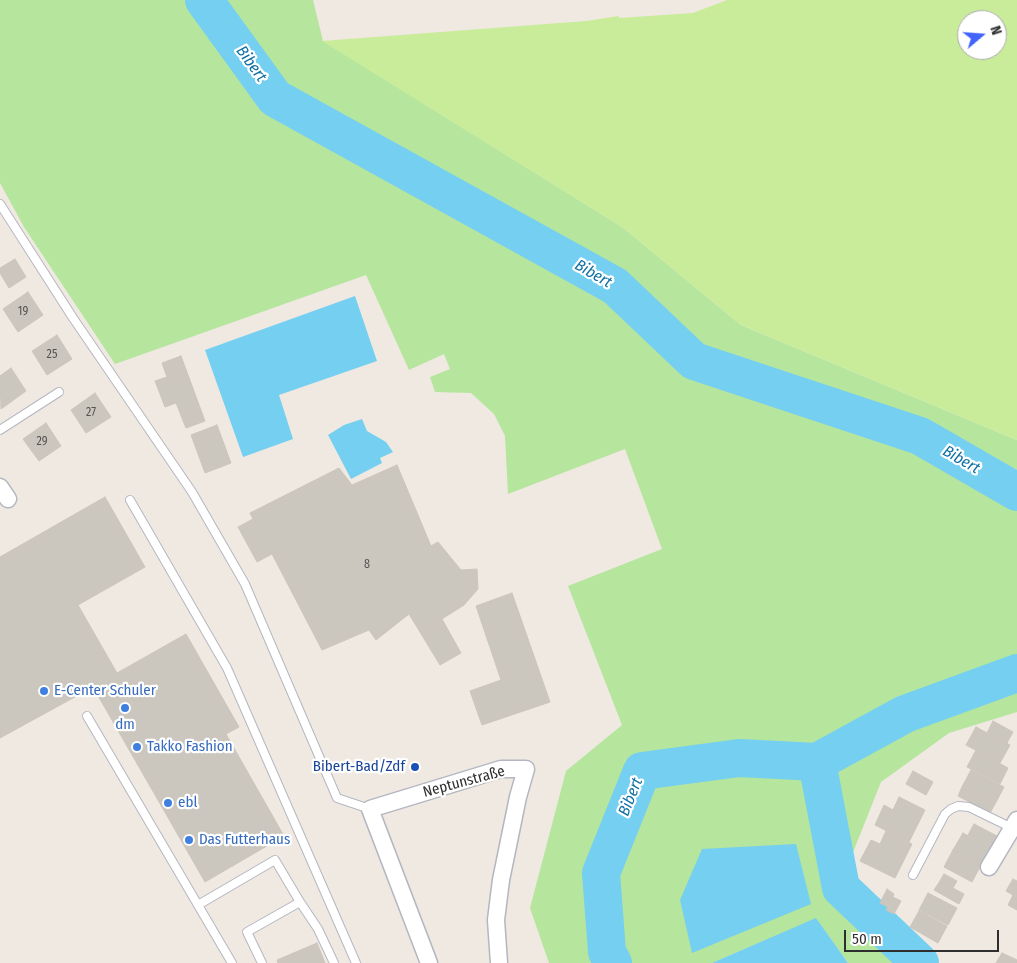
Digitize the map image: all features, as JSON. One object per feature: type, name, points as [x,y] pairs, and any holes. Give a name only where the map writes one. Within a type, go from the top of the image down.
[{"type":"street","name":"Neptunstraße","points":[[370,809],[501,769],[526,769],[518,797],[501,880],[496,920],[499,963]]},
{"type":"street","points":[[370,809],[428,963]]},
{"type":"street","points":[[989,867],[1015,824]]},
{"type":"lane","points":[[0,204],[74,318],[192,492],[245,584],[337,798],[370,809]]},
{"type":"lane","points":[[0,430],[60,392]]},
{"type":"lane","points":[[130,500],[227,668],[356,963]]},
{"type":"lane","points":[[87,716],[232,963]]},
{"type":"lane","points":[[913,875],[945,814],[951,809],[958,806],[969,807],[1015,824]]},
{"type":"lane","points":[[198,905],[275,860],[318,929],[334,963]]},
{"type":"lane","points":[[262,963],[247,932],[300,902]]},
{"type":"green space","points":[[0,0],[313,0],[323,41],[622,227],[741,325],[1017,440],[1017,712],[949,733],[881,782],[844,875],[904,963],[848,963],[816,919],[712,963],[549,963],[530,908],[566,771],[622,725],[568,586],[662,549],[625,449],[508,494],[505,436],[494,414],[471,393],[435,392],[430,377],[450,369],[444,354],[409,370],[366,275],[115,364],[24,227],[0,183]]},
{"type":"green space","points":[[727,0],[1017,0],[1017,440],[741,325],[622,227],[322,41],[586,21],[619,16],[619,18],[693,13]]},
{"type":"water","points":[[355,296],[377,361],[279,395],[293,439],[243,457],[205,350]]},
{"type":"water","points":[[362,419],[367,431],[386,442],[393,452],[380,458],[382,463],[351,479],[328,435],[344,425]]},
{"type":"water","points":[[796,844],[811,904],[692,953],[680,900],[702,849]]},
{"type":"water","points":[[816,918],[848,963],[712,963]]},
{"type":"building","points":[[15,259],[26,277],[9,288],[0,273],[0,268]]},
{"type":"building","points":[[28,292],[43,315],[18,332],[3,309]]},
{"type":"building","points":[[57,335],[72,359],[47,375],[32,351]]},
{"type":"building","points":[[181,356],[205,421],[186,428],[176,403],[165,407],[155,381],[167,377],[162,363]]},
{"type":"building","points":[[11,368],[26,391],[1,409],[0,376]]},
{"type":"building","points":[[95,393],[111,417],[86,433],[71,410]]},
{"type":"building","points":[[46,423],[61,446],[39,461],[23,439]]},
{"type":"building","points":[[217,425],[231,463],[205,473],[191,435]]},
{"type":"building","points":[[397,465],[431,546],[438,542],[461,570],[477,569],[478,589],[464,605],[442,619],[461,653],[440,665],[409,614],[376,640],[369,630],[322,650],[272,554],[257,562],[238,527],[253,519],[250,513],[339,468],[352,485]]},
{"type":"building","points":[[105,497],[145,567],[78,605],[117,673],[186,634],[239,727],[226,734],[284,836],[205,882],[93,687],[0,738],[0,557]]},
{"type":"building","points":[[512,593],[550,702],[482,725],[470,691],[501,680],[476,606]]},
{"type":"building","points":[[993,721],[1013,732],[1007,743],[987,733]]},
{"type":"building","points":[[976,727],[1010,745],[1000,763],[966,745]]},
{"type":"building","points":[[976,750],[1008,768],[1000,784],[967,767]]},
{"type":"building","points":[[971,770],[1004,787],[995,804],[962,787]]},
{"type":"building","points":[[913,771],[933,782],[926,795],[906,784]]},
{"type":"building","points":[[962,787],[995,804],[990,813],[958,796]]},
{"type":"building","points":[[899,797],[925,810],[909,842],[875,825],[884,805],[893,810]]},
{"type":"building","points":[[974,824],[997,836],[990,848],[968,835]]},
{"type":"building","points":[[886,831],[912,844],[895,878],[860,861],[871,840],[880,844]]},
{"type":"building","points":[[963,833],[990,848],[981,865],[953,850]]},
{"type":"building","points":[[953,850],[981,865],[972,882],[944,867]]},
{"type":"building","points":[[944,874],[957,881],[953,888],[940,881]]},
{"type":"building","points":[[1013,879],[1017,881],[1017,910],[1008,905],[1013,895],[1006,891]]},
{"type":"building","points":[[940,881],[964,894],[959,904],[934,890]]},
{"type":"building","points":[[887,889],[894,894],[888,907],[880,903]]},
{"type":"building","points":[[928,893],[957,908],[948,925],[919,910]]},
{"type":"building","points":[[893,897],[901,901],[894,914],[886,910]]},
{"type":"building","points":[[919,911],[947,926],[938,943],[910,927]]},
{"type":"building","points":[[317,943],[325,963],[278,963],[277,960]]},
{"type":"building","points":[[1002,953],[1017,960],[1017,963],[996,963]]},
{"type":"waterway","name":"Bibert","points":[[204,0],[275,98],[615,286],[694,361],[920,436],[1017,492]]},
{"type":"waterway","name":"Bibert","points":[[613,963],[607,952],[601,873],[642,771],[739,758],[817,762],[905,714],[1017,673]]},
{"type":"waterway","name":"Bibert","points":[[817,762],[841,888],[920,963]]},
{"type":"place","name":"E-Center Schuler","points":[[44,691]]},
{"type":"place","name":"dm","points":[[125,708]]},
{"type":"place","name":"Takko Fashion","points":[[137,747]]},
{"type":"place","name":"Bibert-Bad/Zdf","points":[[415,767]]},
{"type":"place","name":"ebl","points":[[168,803]]},
{"type":"place","name":"Das Futterhaus","points":[[189,840]]}]
